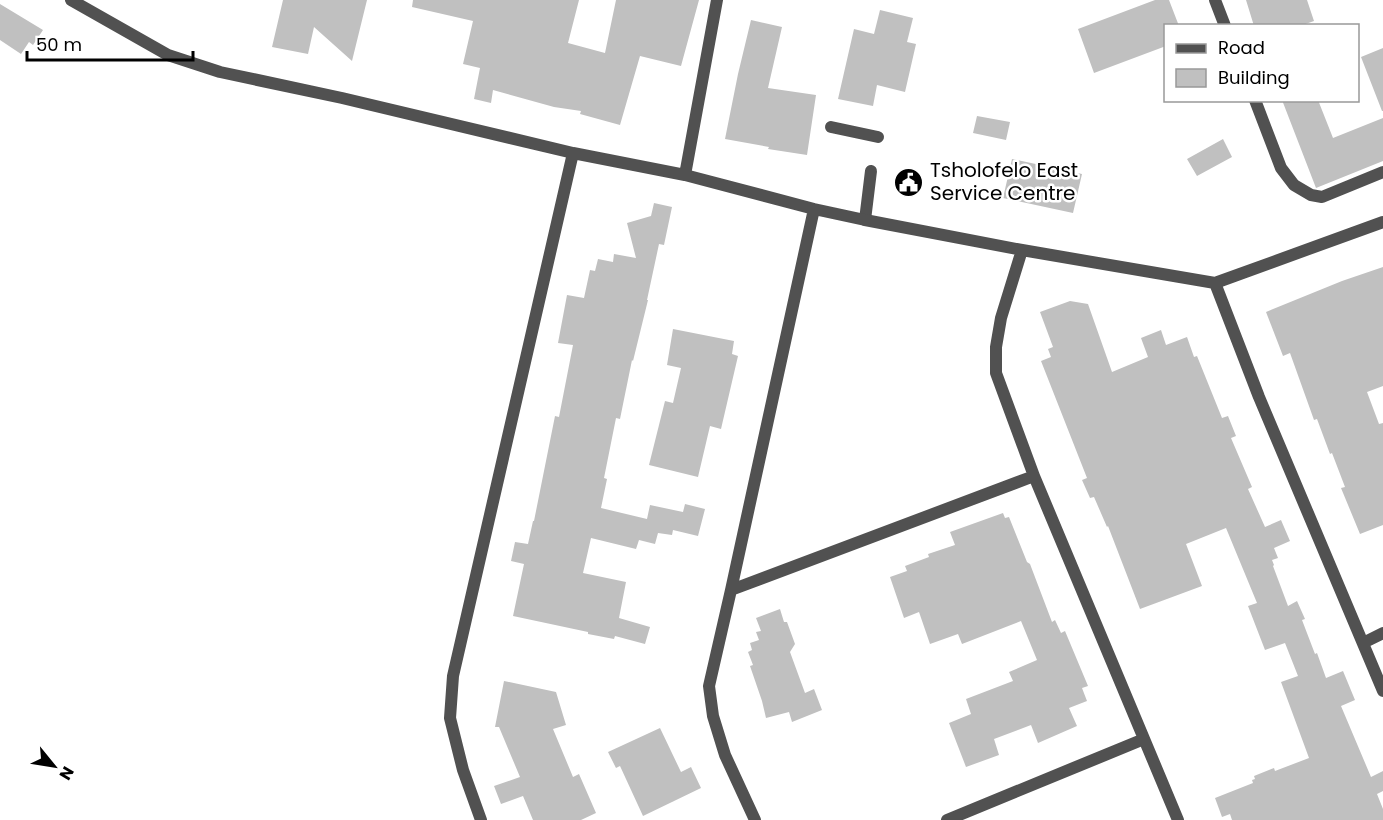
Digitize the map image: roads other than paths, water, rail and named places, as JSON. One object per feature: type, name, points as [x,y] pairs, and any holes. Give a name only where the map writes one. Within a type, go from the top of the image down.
[{"type":"street","points":[[71,0],[168,55],[220,72],[342,98],[573,153],[685,175],[866,220],[1022,250],[1215,283],[1383,222]]},
{"type":"street","points":[[685,175],[717,0]]},
{"type":"street","points":[[1215,0],[1224,24]]},
{"type":"street","points":[[1256,102],[1281,168],[1294,185],[1311,195],[1322,197],[1383,172]]},
{"type":"street","points":[[831,127],[878,137]]},
{"type":"street","points":[[481,820],[463,770],[450,718],[453,676],[573,153]]},
{"type":"street","points":[[866,220],[871,171]]},
{"type":"street","points":[[755,820],[725,755],[713,716],[709,686],[814,208]]},
{"type":"street","points":[[1022,250],[1001,318],[996,346],[996,373],[1034,476],[1178,820]]},
{"type":"street","points":[[1215,283],[1259,397],[1383,691]]},
{"type":"street","points":[[731,590],[1034,476]]},
{"type":"street","points":[[1363,643],[1383,633]]},
{"type":"street","points":[[947,820],[1144,739]]},
{"type":"place","name":"Tsholofelo East Service Centre","points":[[909,182]]}]
